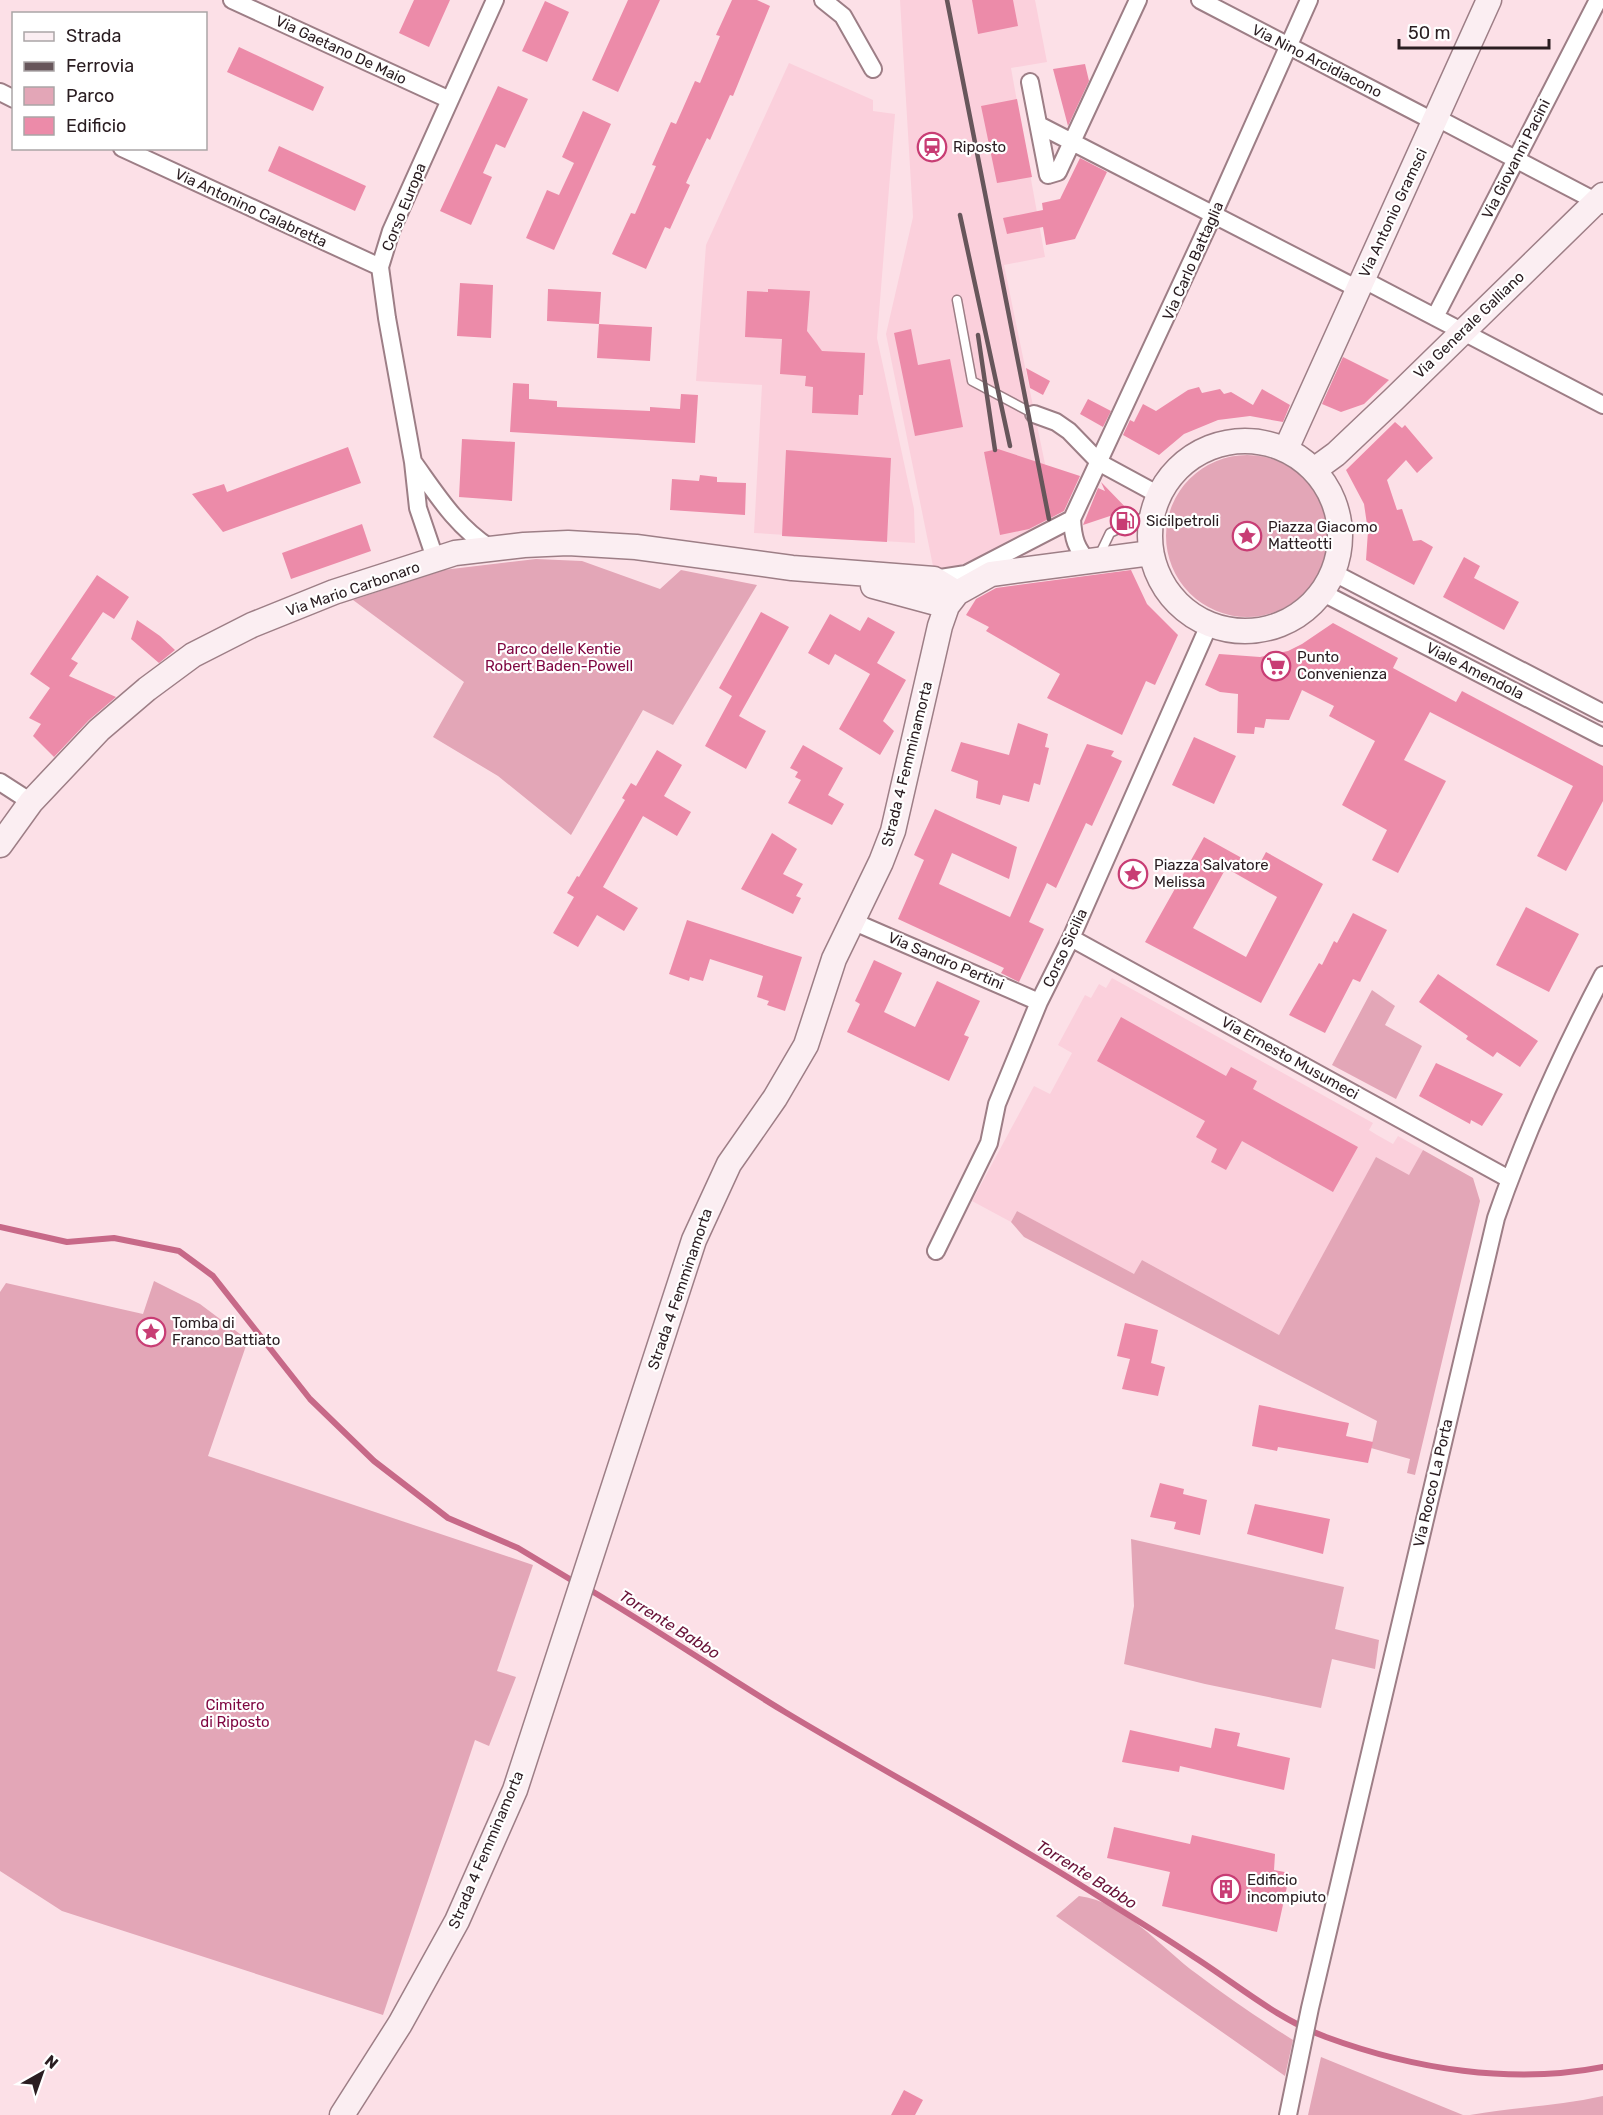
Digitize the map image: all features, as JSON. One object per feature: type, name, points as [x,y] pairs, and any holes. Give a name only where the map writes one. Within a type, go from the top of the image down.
[{"type":"street","name":"Via Gaetano De Maio","points":[[232,0],[450,100]]},
{"type":"street","name":"Corso Europa","points":[[436,561],[418,508],[413,462],[380,267],[391,231],[495,0]]},
{"type":"street","points":[[823,0],[843,16],[873,69]]},
{"type":"street","points":[[1030,82],[1048,175],[1058,172],[1074,141],[1138,0]]},
{"type":"street","name":"Via Nino Arcidiacono","points":[[1200,0],[1436,120],[1601,200]]},
{"type":"street","name":"Via Carlo Battaglia","points":[[1072,519],[1100,463],[1309,0]]},
{"type":"street","name":"Via Antonio Gramsci","points":[[1286,449],[1489,0]]},
{"type":"street","name":"Via Giovanni Pacini","points":[[1435,317],[1598,0]]},
{"type":"street","points":[[1039,125],[1360,284],[1435,317],[1603,405]]},
{"type":"street","name":"Via Antonino Calabretta","points":[[126,150],[380,267]]},
{"type":"street","name":"Via Generale Galliano","points":[[1314,470],[1336,454],[1461,331],[1601,200]]},
{"type":"street","points":[[1034,414],[1056,422],[1069,431],[1100,463],[1150,497]]},
{"type":"street","points":[[1237,441],[1262,442],[1286,449],[1314,470],[1331,492],[1340,519],[1341,546],[1328,583],[1300,615],[1272,628],[1204,635],[1140,555],[1150,497],[1190,457],[1213,446],[1237,441]]},
{"type":"street","points":[[413,462],[448,512],[469,534],[490,548]]},
{"type":"street","points":[[956,591],[1072,519],[1073,538],[1079,552],[1093,562]]},
{"type":"street","name":"Via Mario Carbonaro","points":[[0,845],[31,802],[99,730],[147,689],[193,655],[252,625],[334,592],[456,554],[490,548],[568,543],[636,547],[792,568]]},
{"type":"street","points":[[792,568],[903,593],[956,591],[991,574],[1140,555]]},
{"type":"street","points":[[792,568],[934,579],[956,591]]},
{"type":"street","name":"Viale Amendola","points":[[1328,583],[1358,586],[1603,712]]},
{"type":"street","name":"Viale Amendola","points":[[1328,583],[1347,605],[1603,737]]},
{"type":"street","name":"Strada 4 Femminamorta","points":[[342,2115],[400,2024],[457,1921],[514,1790],[694,1240],[729,1164],[781,1089],[806,1045],[834,959],[881,862],[893,831],[940,626],[956,591]]},
{"type":"street","name":"Corso Sicilia","points":[[936,1251],[989,1143],[997,1104],[1039,1002],[1071,938],[1204,635]]},
{"type":"street","points":[[0,782],[31,802]]},
{"type":"street","name":"Via Sandro Pertini","points":[[852,921],[1039,1002]]},
{"type":"street","name":"Via Ernesto Musumeci","points":[[1071,938],[1509,1179]]},
{"type":"street","name":"Via Rocco La Porta","points":[[1288,2115],[1310,2008],[1493,1229],[1509,1179],[1571,1037],[1603,975]]},
{"type":"lane","points":[[957,300],[972,381],[1034,414]]},
{"type":"lane","points":[[1093,562],[1110,534],[1150,497]]},
{"type":"shaded area","points":[[900,0],[1035,0],[1047,62],[1011,68],[1045,257],[1004,265],[1057,522],[949,570],[934,571],[886,334],[913,217]]},
{"type":"shaded area","points":[[789,63],[873,100],[873,111],[895,114],[877,338],[914,509],[915,543],[754,533],[762,385],[696,381],[706,245]]},
{"type":"shaded area","points":[[1112,978],[1373,1123],[1369,1130],[1393,1144],[1398,1136],[1423,1150],[1409,1176],[1376,1158],[1279,1335],[1142,1260],[1134,1275],[1017,1211],[1011,1222],[972,1201],[1034,1086],[1050,1094],[1072,1053],[1058,1045],[1085,995],[1091,998],[1099,984],[1106,988]]},
{"type":"green space","points":[[1247,455],[1263,456],[1278,461],[1305,478],[1322,505],[1327,520],[1327,552],[1322,567],[1305,594],[1278,611],[1263,616],[1247,617],[1231,616],[1216,611],[1189,594],[1172,567],[1167,552],[1166,536],[1167,520],[1172,505],[1189,478],[1216,461],[1231,456]]},
{"type":"green space","name":"Parco delle Kentie Robert Baden-Powell","points":[[536,559],[582,561],[660,589],[681,570],[757,585],[673,725],[643,710],[571,835],[498,776],[433,737],[464,682],[353,600],[443,570]]},
{"type":"green space","points":[[1372,990],[1395,1006],[1385,1025],[1422,1046],[1396,1099],[1332,1065]]},
{"type":"green space","points":[[1423,1150],[1473,1178],[1480,1201],[1415,1475],[1407,1473],[1410,1459],[1371,1448],[1377,1421],[1024,1237],[1011,1222],[1017,1211],[1134,1274],[1142,1260],[1279,1335],[1376,1157],[1409,1175]]},
{"type":"green space","name":"Cimitero di Riposto","points":[[154,1281],[200,1304],[248,1340],[208,1456],[533,1565],[497,1671],[516,1677],[489,1746],[475,1740],[383,2015],[62,1911],[0,1871],[0,1292],[6,1283],[143,1314]]},
{"type":"green space","points":[[1131,1539],[1344,1587],[1335,1629],[1379,1640],[1375,1669],[1332,1659],[1321,1708],[1205,1684],[1124,1664],[1134,1606]]},
{"type":"green space","points":[[1079,1896],[1096,1900],[1127,1916],[1209,1983],[1293,2040],[1285,2076],[1056,1916]]},
{"type":"green space","points":[[1321,2057],[1463,2115],[1308,2115]]},
{"type":"green space","points":[[1603,2096],[1603,2115],[1470,2115],[1570,2102]]},
{"type":"building","points":[[414,0],[450,0],[429,47],[399,33]]},
{"type":"building","points":[[628,0],[660,0],[618,92],[592,80]]},
{"type":"building","points":[[732,0],[757,0],[770,6],[733,96],[730,95],[710,140],[707,138],[686,183],[690,185],[670,229],[665,227],[646,269],[612,254],[631,213],[635,214],[656,166],[652,165],[671,122],[676,124],[695,81],[700,83],[720,36],[716,35]]},
{"type":"building","points":[[972,0],[1013,0],[1018,26],[978,34]]},
{"type":"building","points":[[545,1],[569,12],[547,62],[522,51]]},
{"type":"building","points":[[239,47],[324,87],[313,111],[227,72]]},
{"type":"building","points":[[1085,64],[1089,81],[1068,126],[1053,69]]},
{"type":"building","points":[[498,86],[528,99],[505,148],[496,144],[483,173],[492,177],[471,225],[440,211]]},
{"type":"building","points":[[1017,99],[1032,177],[997,183],[981,106]]},
{"type":"building","points":[[583,111],[611,124],[554,250],[526,238],[547,190],[559,195],[574,163],[562,157]]},
{"type":"building","points":[[279,146],[366,186],[355,211],[268,171]]},
{"type":"building","points":[[1080,158],[1107,172],[1075,239],[1046,245],[1043,227],[1007,234],[1003,218],[1043,210],[1042,203],[1060,199]]},
{"type":"building","points":[[460,283],[493,285],[491,338],[457,336]]},
{"type":"building","points":[[548,289],[601,292],[599,324],[547,321]]},
{"type":"building","points":[[768,289],[810,291],[807,331],[822,351],[865,353],[863,395],[859,395],[858,415],[812,413],[813,387],[805,386],[806,376],[780,374],[782,339],[745,337],[747,291],[768,292]]},
{"type":"building","points":[[599,324],[652,327],[650,361],[597,358]]},
{"type":"building","points":[[911,329],[918,365],[950,359],[963,427],[915,436],[894,333]]},
{"type":"building","points":[[1343,357],[1389,380],[1364,404],[1341,412],[1322,404]]},
{"type":"building","points":[[1026,368],[1050,381],[1043,395],[1030,388]]},
{"type":"building","points":[[513,383],[529,384],[529,399],[557,401],[557,407],[650,411],[650,407],[680,409],[681,394],[698,395],[695,443],[510,432]]},
{"type":"building","points":[[1199,387],[1202,393],[1220,389],[1224,394],[1231,392],[1253,405],[1262,389],[1290,405],[1283,422],[1250,416],[1218,420],[1184,434],[1159,455],[1123,435],[1130,420],[1134,422],[1143,404],[1156,411],[1188,390]]},
{"type":"building","points":[[1088,399],[1111,411],[1103,427],[1080,414]]},
{"type":"building","points":[[1395,422],[1402,428],[1405,425],[1433,458],[1417,473],[1406,460],[1387,480],[1397,510],[1402,509],[1413,541],[1421,540],[1433,547],[1414,585],[1366,560],[1368,531],[1364,504],[1346,470]]},
{"type":"building","points":[[462,439],[515,442],[512,501],[459,497]]},
{"type":"building","points":[[348,447],[361,483],[223,532],[192,494],[224,484],[227,492]]},
{"type":"building","points":[[998,449],[1080,476],[1064,511],[1029,529],[1000,535],[984,452]]},
{"type":"building","points":[[786,450],[891,458],[887,542],[782,536]]},
{"type":"building","points":[[700,475],[717,477],[717,482],[746,483],[745,515],[670,510],[672,479],[699,481]]},
{"type":"building","points":[[1101,482],[1133,515],[1117,523],[1113,515],[1083,525],[1098,488],[1105,491]]},
{"type":"building","points":[[362,524],[371,551],[291,579],[282,553]]},
{"type":"building","points":[[1464,557],[1480,566],[1474,578],[1519,602],[1504,630],[1443,597]]},
{"type":"building","points":[[1131,570],[1147,604],[1178,635],[1155,685],[1146,681],[1122,735],[1047,698],[1060,674],[986,631],[989,627],[966,615],[976,599],[996,588]]},
{"type":"building","points":[[97,575],[129,597],[114,619],[103,612],[71,659],[78,663],[69,676],[116,697],[89,720],[54,757],[33,736],[41,724],[29,718],[50,688],[30,674]]},
{"type":"building","points":[[761,612],[789,627],[739,716],[766,731],[746,769],[705,746],[732,696],[719,688]]},
{"type":"building","points":[[830,614],[860,631],[868,617],[895,632],[877,663],[906,680],[883,721],[894,731],[880,755],[839,729],[870,674],[835,654],[829,665],[808,653]]},
{"type":"building","points":[[137,620],[175,650],[159,663],[131,639]]},
{"type":"building","points":[[1333,623],[1398,658],[1393,668],[1456,702],[1462,691],[1603,766],[1603,801],[1566,871],[1537,856],[1573,786],[1430,712],[1404,760],[1446,781],[1398,873],[1372,860],[1387,830],[1342,805],[1375,741],[1329,716],[1334,706],[1302,690],[1289,720],[1266,719],[1264,728],[1255,727],[1254,734],[1237,733],[1238,694],[1220,692],[1205,685],[1219,654],[1260,657],[1288,651]]},
{"type":"building","points":[[1018,723],[1048,734],[1045,747],[1049,748],[1040,785],[1034,783],[1029,802],[1003,795],[1000,805],[976,798],[978,781],[951,771],[961,742],[1009,755]]},
{"type":"building","points":[[1194,737],[1236,756],[1214,804],[1172,785]]},
{"type":"building","points":[[1087,744],[1114,751],[1111,756],[1122,761],[1092,826],[1086,823],[1056,888],[1047,883],[1029,922],[1044,929],[1019,982],[1001,973],[1004,968],[898,919],[924,860],[914,855],[935,809],[1017,847],[1009,879],[952,853],[939,884],[1010,917]]},
{"type":"building","points":[[803,745],[843,768],[828,795],[844,804],[832,825],[788,803],[801,780],[795,777],[798,772],[790,768]]},
{"type":"building","points":[[657,750],[682,765],[664,796],[691,812],[677,836],[643,816],[603,887],[638,908],[624,931],[597,915],[578,947],[553,933],[574,897],[567,893],[625,800],[622,798],[631,783],[636,786]]},
{"type":"building","points":[[772,833],[797,849],[783,874],[803,884],[796,896],[801,898],[793,914],[741,889]]},
{"type":"building","points":[[1204,837],[1258,867],[1266,852],[1323,884],[1261,1003],[1145,942]],"holes":[[[1226,868],[1277,897],[1246,957],[1193,928]]]},
{"type":"building","points":[[1526,907],[1579,934],[1549,992],[1496,965]]},
{"type":"building","points":[[1353,913],[1387,930],[1360,982],[1353,979],[1325,1033],[1289,1015],[1319,963],[1322,965],[1334,941],[1337,943]]},
{"type":"building","points":[[687,920],[802,957],[785,1011],[767,1005],[769,1001],[757,997],[763,976],[710,959],[703,981],[690,977],[689,981],[669,974]]},
{"type":"building","points":[[874,960],[902,973],[884,1012],[915,1027],[937,981],[980,1001],[964,1035],[969,1037],[949,1081],[847,1032],[860,1004],[855,1001]]},
{"type":"building","points":[[1438,974],[1538,1041],[1520,1067],[1497,1052],[1493,1057],[1466,1039],[1468,1036],[1419,1002]]},
{"type":"building","points":[[1121,1017],[1226,1076],[1231,1067],[1257,1081],[1253,1089],[1358,1147],[1333,1192],[1242,1141],[1226,1170],[1211,1162],[1217,1149],[1196,1137],[1205,1121],[1097,1061]]},
{"type":"building","points":[[1436,1063],[1503,1094],[1482,1126],[1471,1120],[1470,1124],[1419,1096]]},
{"type":"building","points":[[1125,1323],[1158,1330],[1151,1363],[1165,1367],[1158,1396],[1122,1389],[1130,1359],[1117,1356]]},
{"type":"building","points":[[1259,1405],[1349,1423],[1346,1436],[1373,1442],[1368,1463],[1278,1447],[1277,1451],[1252,1446]]},
{"type":"building","points":[[1160,1483],[1184,1489],[1183,1494],[1207,1500],[1200,1535],[1174,1529],[1176,1522],[1150,1517]]},
{"type":"building","points":[[1255,1504],[1330,1519],[1323,1554],[1247,1534]]},
{"type":"building","points":[[1215,1728],[1240,1733],[1237,1746],[1290,1758],[1284,1790],[1180,1766],[1179,1772],[1122,1762],[1130,1730],[1211,1748]]},
{"type":"building","name":"Edificio incompiuto","points":[[1114,1827],[1190,1844],[1192,1835],[1275,1854],[1274,1870],[1290,1873],[1277,1932],[1162,1906],[1170,1872],[1107,1858]]},
{"type":"building","points":[[904,2090],[923,2100],[915,2115],[891,2115]]},
{"type":"waterway","name":"Torrente Babbo","points":[[0,1227],[67,1242],[114,1238],[179,1251],[213,1276],[310,1399],[374,1461],[448,1518],[518,1548],[573,1581]]},
{"type":"waterway","name":"Torrente Babbo","points":[[590,1590],[785,1712],[1045,1863],[1166,1939],[1274,2011],[1308,2030],[1393,2058],[1463,2071],[1534,2074],[1603,2067]]},
{"type":"railway","points":[[947,0],[1049,519]]},
{"type":"railway","points":[[960,215],[1010,446]]},
{"type":"railway","points":[[978,335],[995,450]]},
{"type":"place","name":"Riposto","points":[[932,147]]},
{"type":"place","name":"Sicilpetroli","points":[[1125,521]]},
{"type":"place","name":"Piazza Giacomo Matteotti","points":[[1247,536]]},
{"type":"place","name":"Punto Convenienza","points":[[1276,666]]},
{"type":"place","name":"Piazza Salvatore Melissa","points":[[1133,874]]},
{"type":"place","name":"Tomba di Franco Battiato","points":[[151,1332]]},
{"type":"place","name":"Edificio incompiuto","points":[[1226,1889]]}]
